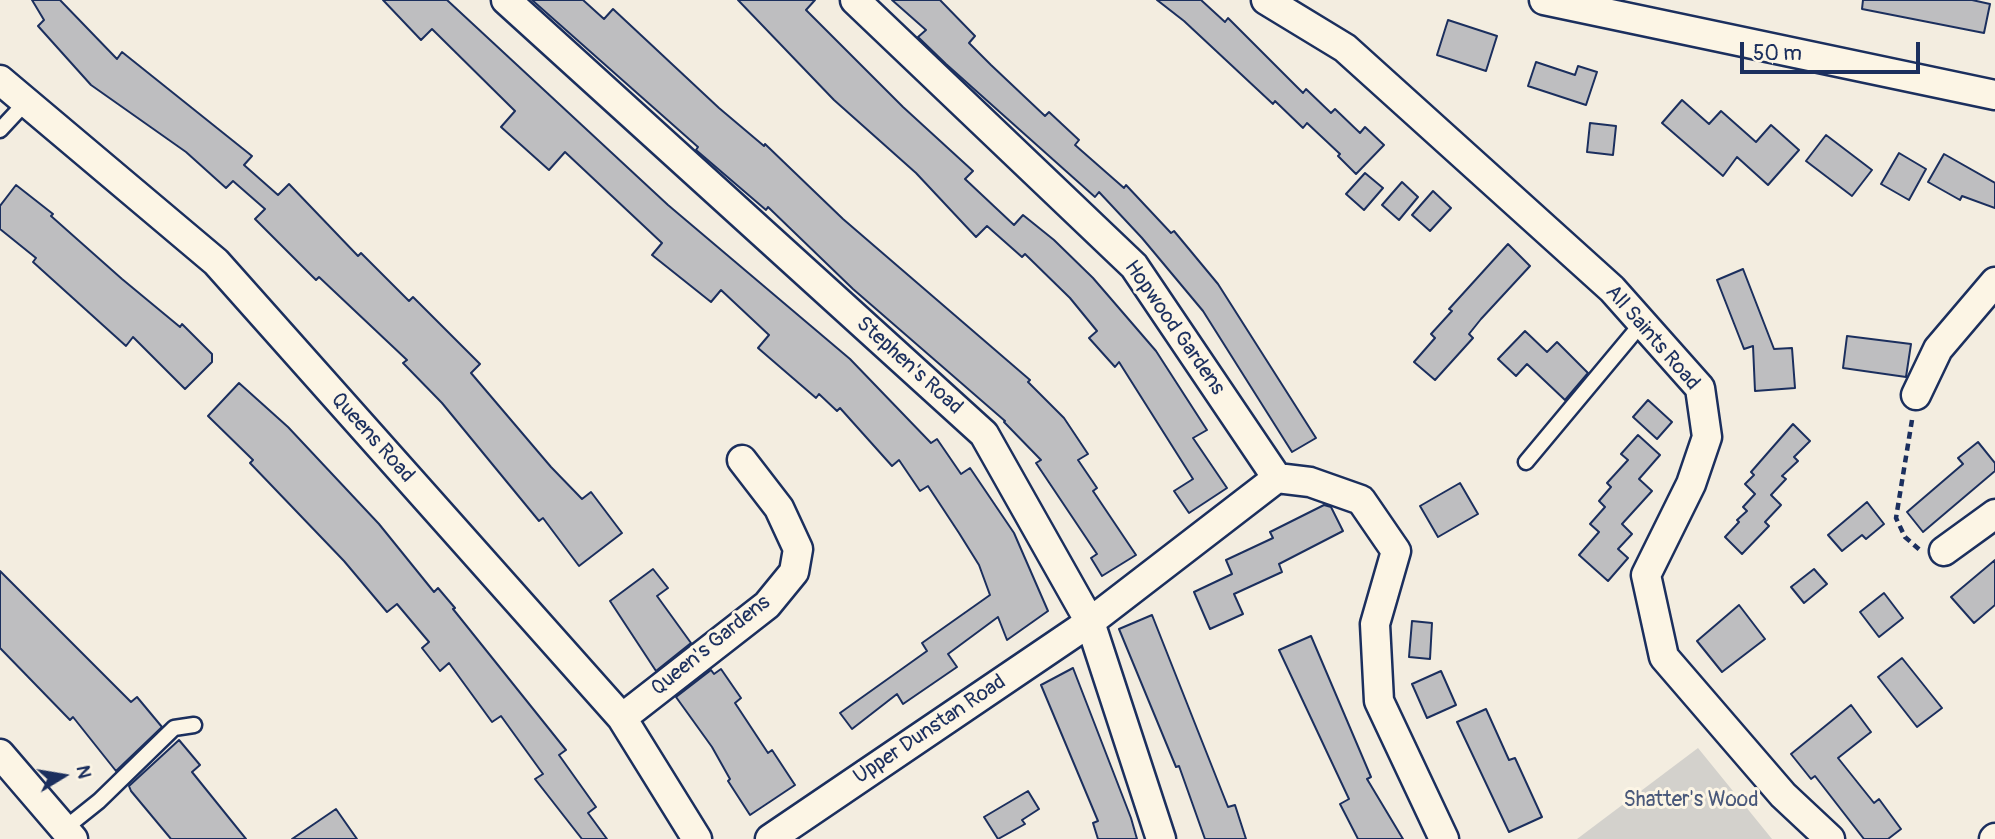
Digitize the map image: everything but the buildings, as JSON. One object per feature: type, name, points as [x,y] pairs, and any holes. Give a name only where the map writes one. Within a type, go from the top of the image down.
[{"type":"street","name":"Stephen's Road","points":[[506,0],[984,434],[1090,622],[1161,839]]},
{"type":"street","name":"Hopwood Gardens","points":[[855,0],[1134,265],[1277,478]]},
{"type":"street","name":"All Saints Road","points":[[1266,0],[1345,48],[1612,289],[1700,388],[1707,438],[1690,484],[1646,575],[1664,657],[1783,795],[1830,839]]},
{"type":"street","points":[[1544,0],[1995,95]]},
{"type":"street","name":"Queens Road","points":[[0,79],[216,262],[622,718],[698,839]]},
{"type":"street","points":[[1916,396],[1938,349],[1995,282]]},
{"type":"street","name":"Queen's Gardens","points":[[622,718],[767,605],[794,572],[798,549],[779,509],[742,460]]},
{"type":"street","points":[[1090,622],[1277,478],[1310,482],[1361,500],[1396,551],[1375,624],[1379,701],[1444,839]]},
{"type":"street","points":[[1944,551],[1995,514]]},
{"type":"street","name":"Upper Dunstan Road","points":[[770,839],[1090,622]]},
{"type":"street","points":[[0,754],[68,834]]},
{"type":"lane","points":[[0,130],[27,101]]},
{"type":"lane","points":[[1526,462],[1642,323]]},
{"type":"lane","points":[[68,834],[174,728],[194,725]]},
{"type":"path","points":[[1916,396],[1896,518],[1905,537],[1925,555],[1944,551]]},
{"type":"green space","name":"Shatter's Wood","points":[[1698,748],[1772,839],[1577,839]]}]
